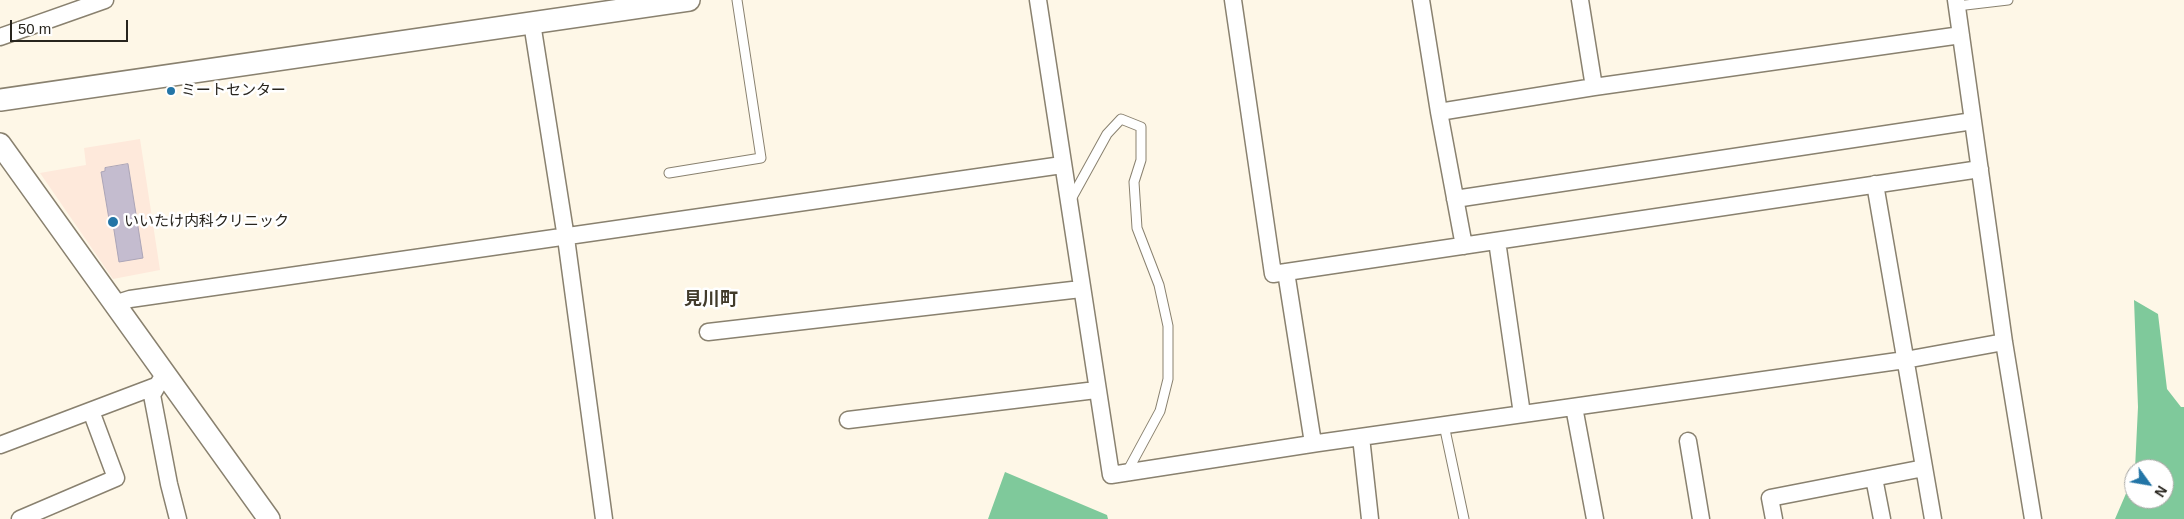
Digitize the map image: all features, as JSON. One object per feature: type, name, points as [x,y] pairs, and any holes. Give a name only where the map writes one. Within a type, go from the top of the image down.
[{"type":"street","points":[[0,37],[106,0]]},
{"type":"street","points":[[0,100],[689,0]]},
{"type":"street","points":[[1038,0],[1110,475],[1313,443],[1905,360],[2004,342]]},
{"type":"street","points":[[1233,0],[1273,274],[1980,168]]},
{"type":"street","points":[[1421,0],[1438,112],[1464,246]]},
{"type":"street","points":[[1580,0],[1594,87]]},
{"type":"street","points":[[1956,3],[2004,342],[2033,519]]},
{"type":"street","points":[[532,23],[566,238],[604,519]]},
{"type":"street","points":[[1438,112],[1594,87],[1961,35]]},
{"type":"street","points":[[1455,199],[1973,121]]},
{"type":"street","points":[[0,144],[114,304],[161,381],[269,519]]},
{"type":"street","points":[[114,304],[149,296],[566,238],[1062,165]]},
{"type":"street","points":[[1875,184],[1933,519]]},
{"type":"street","points":[[1497,241],[1522,414]]},
{"type":"street","points":[[1286,272],[1313,443]]},
{"type":"street","points":[[708,332],[1081,289]]},
{"type":"street","points":[[0,445],[91,411],[161,381]]},
{"type":"street","points":[[161,381],[152,395],[169,484],[178,519]]},
{"type":"street","points":[[848,420],[1096,390]]},
{"type":"street","points":[[1574,407],[1595,519]]},
{"type":"street","points":[[20,519],[116,478],[91,411]]},
{"type":"street","points":[[1361,437],[1370,519]]},
{"type":"street","points":[[1688,441],[1701,519]]},
{"type":"street","points":[[1774,519],[1770,498],[1924,468]]},
{"type":"street","points":[[1874,478],[1882,519]]},
{"type":"lane","points":[[669,174],[761,158],[737,0]]},
{"type":"lane","points":[[1956,3],[2008,0]]},
{"type":"lane","points":[[1068,203],[1107,134],[1121,119],[1141,127],[1141,160],[1134,182],[1137,228],[1159,285],[1168,326],[1168,379],[1160,411],[1127,472]]},
{"type":"lane","points":[[1444,425],[1464,519]]},
{"type":"shaded area","name":"いいたけ内科クリニック","points":[[140,139],[160,270],[113,279],[40,173],[86,165],[84,148]]},
{"type":"green space","points":[[2134,300],[2158,314],[2167,389],[2181,407],[2184,407],[2184,519],[2115,519],[2124,498],[2124,509],[2174,509],[2174,459],[2135,459],[2138,407]]},
{"type":"green space","points":[[1005,472],[1107,515],[1108,519],[988,519]]},
{"type":"building","points":[[128,164],[143,258],[119,262],[113,224],[110,225],[101,172],[105,171],[105,168]]},
{"type":"place","name":"ミートセンター","points":[[171,91]]},
{"type":"place","name":"いいたけ内科クリニック","points":[[113,222]]},
{"type":"district","name":"見川町","points":[[711,300]]}]
